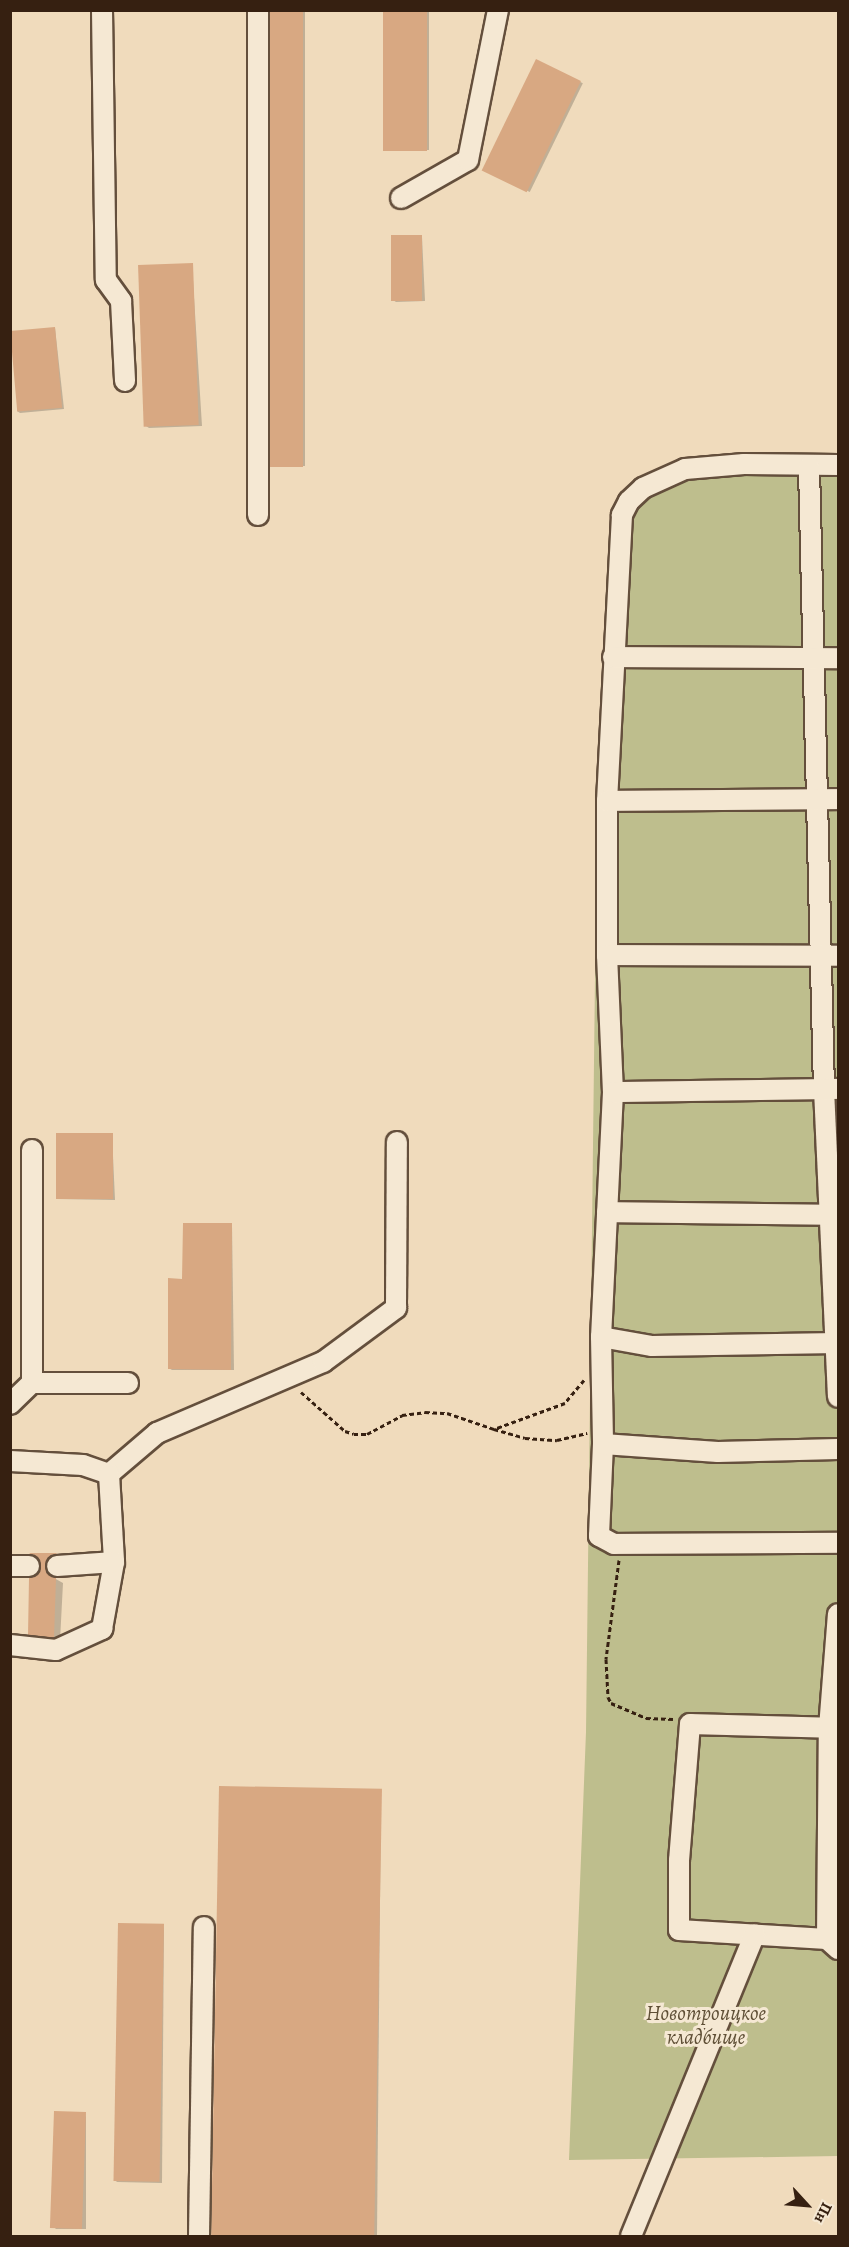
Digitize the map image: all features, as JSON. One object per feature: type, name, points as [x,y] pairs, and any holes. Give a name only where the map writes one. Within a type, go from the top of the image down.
[{"type":"street","points":[[102,10],[106,280],[121,301],[125,381]]},
{"type":"street","points":[[258,10],[258,515]]},
{"type":"street","points":[[401,198],[468,160],[498,10]]},
{"type":"street","points":[[838,465],[744,464],[685,469],[643,488],[629,501],[622,515],[607,801],[607,955],[613,1092],[601,1337],[603,1444],[599,1536],[619,1544],[838,1543]]},
{"type":"street","points":[[809,466],[818,800],[830,956],[838,1397]]},
{"type":"street","points":[[613,657],[838,658]]},
{"type":"street","points":[[607,801],[838,799]]},
{"type":"street","points":[[607,955],[830,956]]},
{"type":"street","points":[[613,1092],[831,1089]]},
{"type":"street","points":[[109,1474],[157,1433],[281,1382],[323,1362],[396,1308],[397,1142]]},
{"type":"street","points":[[32,1150],[32,1383]]},
{"type":"street","points":[[607,1212],[833,1215]]},
{"type":"street","points":[[601,1337],[685,1347],[836,1343]]},
{"type":"street","points":[[10,1404],[32,1383],[128,1383]]},
{"type":"street","points":[[603,1444],[718,1452],[838,1449]]},
{"type":"street","points":[[10,1461],[83,1465],[109,1474]]},
{"type":"street","points":[[10,1645],[56,1650],[102,1629],[114,1562],[109,1474]]},
{"type":"street","points":[[57,1566],[114,1562]]},
{"type":"street","points":[[834,1728],[690,1724],[679,1860],[679,1930],[755,1934],[833,1944],[834,1728],[838,1614]]},
{"type":"street","points":[[199,2236],[204,1927]]},
{"type":"street","points":[[631,2236],[755,1934]]},
{"type":"path","points":[[494,1429],[565,1403],[601,1359]]},
{"type":"path","points":[[281,1382],[305,1395],[345,1431],[354,1434],[367,1434],[402,1415],[424,1412],[447,1413],[525,1438],[573,1439],[586,1432],[603,1444]]},
{"type":"path","points":[[619,1544],[606,1659],[608,1697],[611,1703],[646,1718],[687,1719],[690,1724]]},
{"type":"green space","name":"Новотроицкое кладбище","points":[[838,468],[838,2156],[569,2160],[586,1732],[597,810],[612,506],[695,471]]},
{"type":"building","points":[[270,10],[303,10],[303,467],[270,467]]},
{"type":"building","points":[[383,10],[427,10],[427,151],[383,151]]},
{"type":"building","points":[[536,59],[581,81],[527,192],[482,170]]},
{"type":"building","points":[[391,235],[422,235],[422,301],[391,301]]},
{"type":"building","points":[[193,263],[199,425],[144,427],[138,265]]},
{"type":"building","points":[[55,327],[62,408],[17,412],[10,331]]},
{"type":"building","points":[[56,1133],[113,1133],[113,1199],[56,1199]]},
{"type":"building","points":[[183,1223],[232,1223],[231,1370],[168,1369],[168,1278],[182,1279]]},
{"type":"building","points":[[29,1553],[57,1553],[45,1566],[47,1573],[56,1578],[54,1638],[28,1635],[29,1578],[35,1576],[41,1567],[39,1560]]},
{"type":"building","points":[[219,1786],[382,1789],[374,2236],[211,2235]]},
{"type":"building","points":[[118,1923],[164,1924],[159,2182],[113,2181]]},
{"type":"building","points":[[54,2111],[86,2112],[82,2229],[50,2228]]}]
